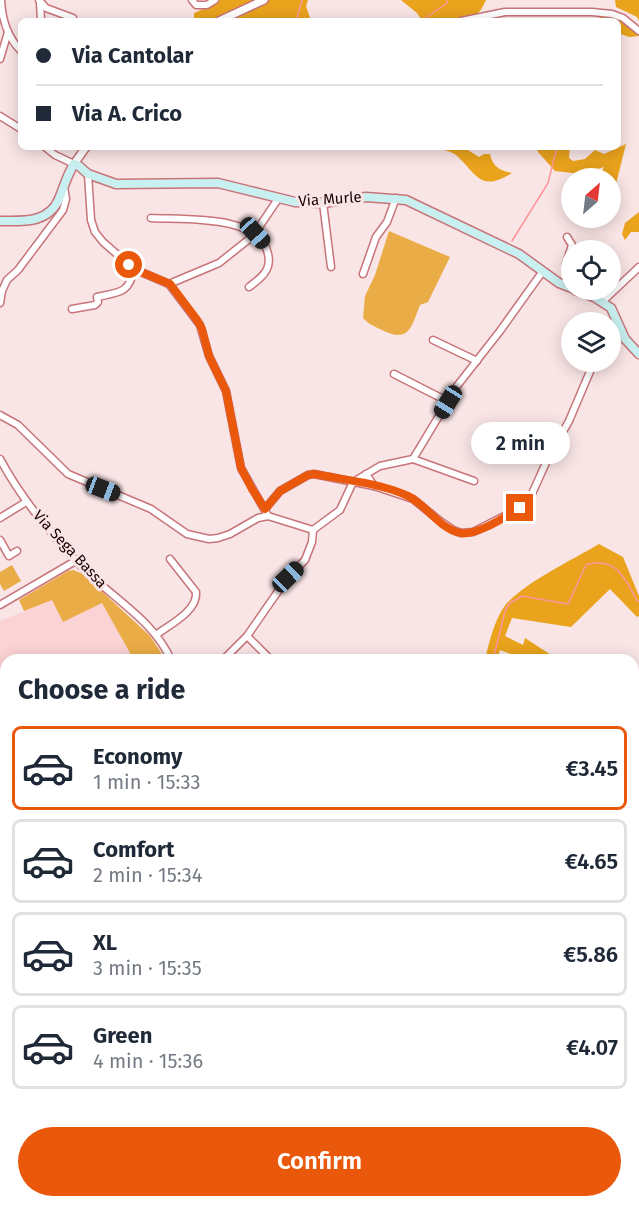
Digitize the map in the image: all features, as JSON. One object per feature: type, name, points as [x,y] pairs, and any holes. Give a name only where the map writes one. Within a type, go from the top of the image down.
[{"type":"main road","name":"Via Murle","points":[[74,164],[88,174],[116,184],[226,184],[296,202],[323,203],[356,197],[406,200],[519,254],[561,284]]},
{"type":"main road","points":[[0,221],[29,220],[45,216],[56,206],[74,164]]},
{"type":"main road","name":"Via Murle","points":[[598,300],[602,302]]},
{"type":"main road","points":[[602,302],[613,312]]},
{"type":"main road","points":[[621,330],[625,339],[639,354]]},
{"type":"street","points":[[2,0],[4,21],[18,47]]},
{"type":"street","points":[[192,0],[196,5],[207,5],[215,0]]},
{"type":"street","points":[[225,18],[264,0]]},
{"type":"street","points":[[39,1],[46,8],[73,18]]},
{"type":"street","points":[[39,1],[41,18]]},
{"type":"street","points":[[475,18],[504,12],[592,12],[612,14],[623,18],[639,31]]},
{"type":"street","points":[[0,59],[8,32]]},
{"type":"street","points":[[0,116],[18,127]]},
{"type":"street","points":[[49,150],[74,164],[84,150]]},
{"type":"street","points":[[88,174],[91,220],[103,242],[131,267],[170,284],[202,329],[209,356],[226,391],[241,468],[268,516]]},
{"type":"street","points":[[0,303],[7,280],[18,270],[63,210],[66,199],[64,186]]},
{"type":"street","points":[[363,274],[376,237],[387,222],[396,198]]},
{"type":"street","points":[[170,284],[219,263],[255,233],[278,199]]},
{"type":"street","points":[[323,203],[331,267]]},
{"type":"street","points":[[151,218],[227,222],[255,233],[266,245],[270,262],[263,277],[249,287]]},
{"type":"street","points":[[72,309],[95,305],[98,302],[97,297],[125,290],[130,284],[131,267]]},
{"type":"street","points":[[602,302],[639,267]]},
{"type":"street","points":[[412,459],[457,386],[543,271]]},
{"type":"street","points":[[433,340],[477,360]]},
{"type":"street","points":[[265,509],[280,491],[314,474],[374,486],[414,499],[440,521],[461,533],[481,528],[524,506],[531,496],[549,456],[569,421],[590,372]]},
{"type":"street","points":[[394,374],[449,402]]},
{"type":"street","points":[[0,415],[18,425],[68,474],[151,508],[182,532],[209,539],[218,538],[258,518],[268,516],[313,530]]},
{"type":"street","name":"Via Sega Bassa","points":[[0,459],[26,502],[77,561],[156,635],[167,654]]},
{"type":"street","points":[[229,654],[247,636],[288,577],[305,560],[312,542],[313,530],[340,510],[353,482],[385,465],[412,459],[474,481]]},
{"type":"street","points":[[366,474],[374,486]]},
{"type":"street","points":[[0,518],[26,502]]},
{"type":"street","points":[[0,540],[9,556],[17,551]]},
{"type":"street","points":[[156,635],[191,608],[196,598],[196,592],[170,559]]},
{"type":"street","points":[[0,605],[77,561]]},
{"type":"street","points":[[247,636],[265,654]]},
{"type":"shaded area","points":[[213,0],[308,0],[306,6],[310,18],[194,18],[194,13],[213,5]]},
{"type":"shaded area","points":[[401,0],[486,0],[480,11],[466,18],[420,18]]},
{"type":"shaded area","points":[[615,0],[639,0],[639,21],[637,17],[616,7]]},
{"type":"shaded area","points":[[601,15],[614,18],[599,18]]},
{"type":"shaded area","points":[[621,20],[639,33],[639,36],[629,37],[621,34]]},
{"type":"shaded area","points":[[626,144],[620,168],[561,168],[561,172],[555,171],[537,150],[570,150],[569,158],[573,161],[585,159],[595,150],[604,154],[613,150],[621,150],[621,146]]},
{"type":"shaded area","points":[[445,150],[468,150],[479,157],[490,154],[497,167],[512,173],[501,179],[486,181],[480,179],[456,155]]},
{"type":"shaded area","points":[[639,212],[639,232],[631,232],[625,240],[622,234],[625,223]]},
{"type":"shaded area","points":[[389,231],[450,257],[428,302],[420,305],[409,330],[399,335],[384,331],[363,318],[365,296],[375,275]]},
{"type":"shaded area","points":[[599,544],[623,557],[639,596],[639,616],[637,617],[610,589],[571,627],[512,618],[505,636],[523,645],[525,638],[550,654],[511,654],[500,650],[499,654],[487,654],[496,623],[507,603],[538,579]]},
{"type":"shaded area","points":[[12,565],[21,581],[4,591],[0,584],[0,572]]},
{"type":"shaded area","points":[[73,570],[83,574],[150,636],[162,654],[131,654],[102,603],[63,622],[52,600],[24,611],[19,600]]},
{"type":"shaded area","points":[[52,600],[63,621],[102,602],[131,654],[0,654],[0,621]]},
{"type":"waterway","points":[[297,18],[302,0]]},
{"type":"waterway","points":[[425,18],[447,3],[447,0]]},
{"type":"waterway","points":[[512,241],[548,183],[556,150]]},
{"type":"waterway","points":[[494,654],[505,611],[510,603],[522,596],[568,604],[586,565],[605,563],[612,566],[624,577],[639,601]]},
{"type":"route","points":[[129,265],[170,284],[197,320],[202,329],[209,356],[222,380],[229,401],[241,468],[265,509],[280,491],[314,474],[374,486],[414,499],[440,521],[461,533],[473,532],[520,508]]}]
